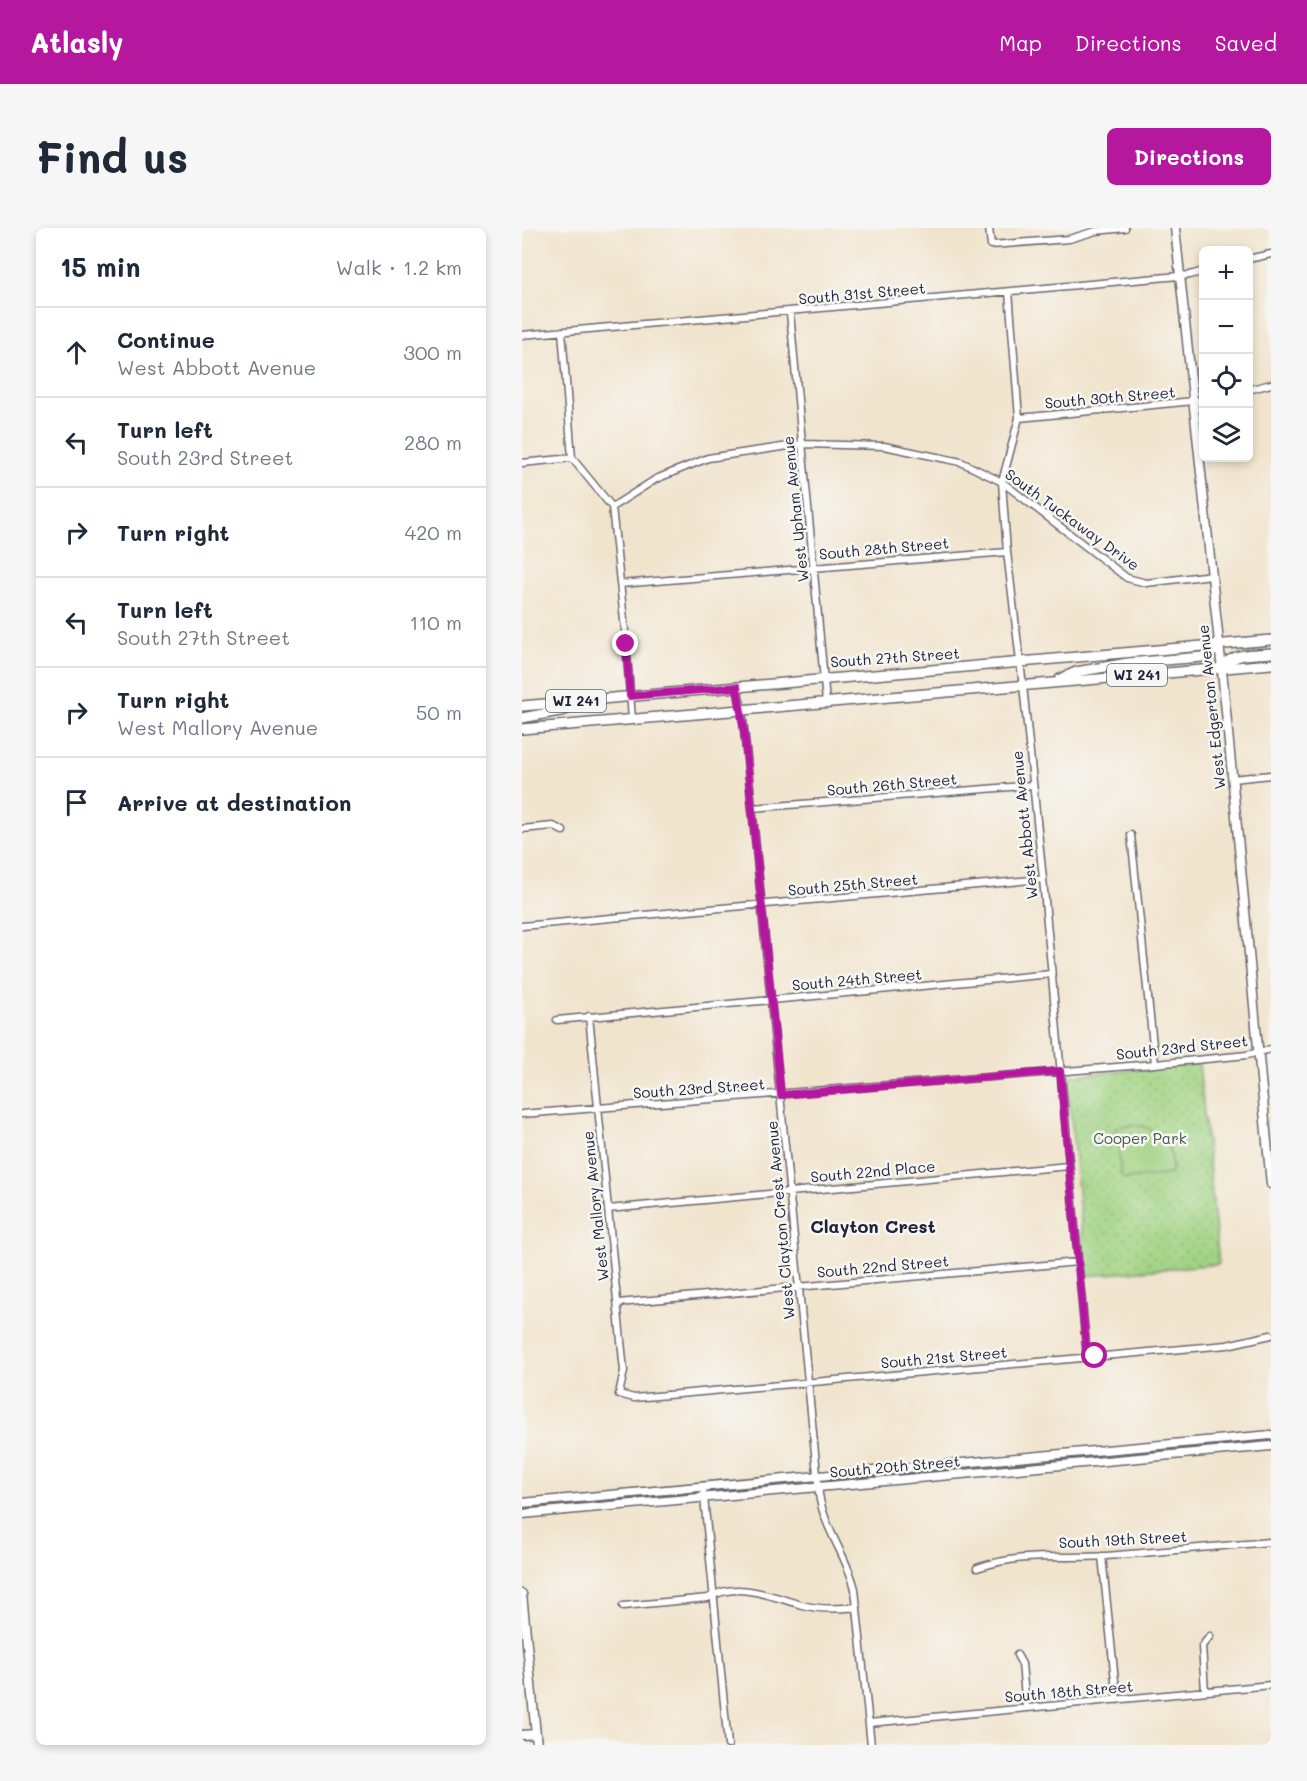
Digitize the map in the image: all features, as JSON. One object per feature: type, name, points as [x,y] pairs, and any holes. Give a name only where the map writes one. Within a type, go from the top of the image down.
[{"type":"main road","name":"South 27th Street","points":[[522,706],[1271,640]]},
{"type":"main road","points":[[1052,682],[1076,672],[1128,663],[1202,657],[1214,651],[1219,645]]},
{"type":"main road","points":[[1221,668],[1226,661],[1238,656],[1271,653]]},
{"type":"main road","name":"WI 241","points":[[522,729],[1271,664]]},
{"type":"main road","points":[[522,718],[565,710],[587,700]]},
{"type":"street","points":[[989,228],[991,245],[1069,239],[1096,231],[1125,228]]},
{"type":"street","name":"West Edgerton Avenue","points":[[1175,228],[1212,575],[1271,1184]]},
{"type":"street","points":[[1253,258],[1271,254]]},
{"type":"street","name":"South 31st Street","points":[[522,335],[790,313],[1199,273]]},
{"type":"street","name":"West Abbott Avenue","points":[[1009,292],[1019,418],[1002,482],[1007,552],[1033,785],[1087,1357]]},
{"type":"street","name":"West Upham Avenue","points":[[790,313],[826,702]]},
{"type":"street","points":[[562,331],[572,458],[612,507],[632,719]]},
{"type":"street","points":[[1253,389],[1271,384]]},
{"type":"street","name":"South 30th Street","points":[[1019,418],[1199,401]]},
{"type":"street","name":"South Tuckaway Drive","points":[[612,507],[656,479],[708,458],[802,444],[884,446],[962,462],[1002,482],[1127,578],[1137,582],[1146,583],[1212,575]]},
{"type":"street","points":[[522,463],[572,458]]},
{"type":"street","name":"South 28th Street","points":[[620,584],[1007,552]]},
{"type":"street","name":"West Clayton Crest Avenue","points":[[737,687],[742,710],[752,808],[818,1487],[825,1522],[852,1577],[871,1745]]},
{"type":"street","points":[[1232,779],[1271,775]]},
{"type":"street","name":"South 26th Street","points":[[752,808],[1033,785]]},
{"type":"street","points":[[522,829],[553,826],[563,831]]},
{"type":"street","points":[[1131,835],[1155,1064]]},
{"type":"street","name":"South 25th Street","points":[[522,926],[1042,879]]},
{"type":"street","name":"South 24th Street","points":[[557,1020],[1051,974]]},
{"type":"street","name":"West Mallory Avenue","points":[[589,1016],[624,1371],[619,1394]]},
{"type":"street","name":"South 23rd Street","points":[[522,1114],[1155,1064],[1246,1055],[1271,1049]]},
{"type":"street","name":"South 22nd Place","points":[[608,1209],[1069,1166]]},
{"type":"street","name":"South 22nd Street","points":[[618,1303],[1078,1262]]},
{"type":"street","name":"South 21st Street","points":[[619,1394],[634,1398],[809,1383],[1227,1345],[1271,1335]]},
{"type":"street","name":"South 20th Street","points":[[522,1503],[1271,1435]]},
{"type":"street","name":"South 20th Street","points":[[522,1514],[1271,1446]]},
{"type":"street","points":[[702,1487],[728,1745]]},
{"type":"street","name":"South 19th Street","points":[[977,1568],[996,1562],[1033,1556],[1102,1556],[1271,1542]]},
{"type":"street","points":[[1102,1556],[1117,1700]]},
{"type":"street","points":[[623,1606],[708,1598],[719,1592],[749,1592],[770,1595],[818,1608],[857,1607]]},
{"type":"street","points":[[522,1594],[537,1745]]},
{"type":"street","points":[[1205,1691],[1202,1646],[1210,1636]]},
{"type":"street","points":[[1017,1655],[1022,1664],[1026,1707]]},
{"type":"street","name":"South 18th Street","points":[[869,1723],[1271,1685]]},
{"type":"street","points":[[522,1735],[536,1734]]},
{"type":"green space","name":"Cooper Park","points":[[1199,1064],[1219,1264],[1086,1276],[1067,1076]]},
{"type":"green space","points":[[1134,1125],[1152,1130],[1164,1140],[1171,1155],[1171,1174],[1125,1179],[1121,1175],[1116,1127]]},
{"type":"district","name":"Clayton Crest","points":[[873,1227]]},
{"type":"route","points":[[626,644],[630,696],[737,687],[742,710],[781,1095],[1060,1071],[1087,1357],[1095,1356]]}]
